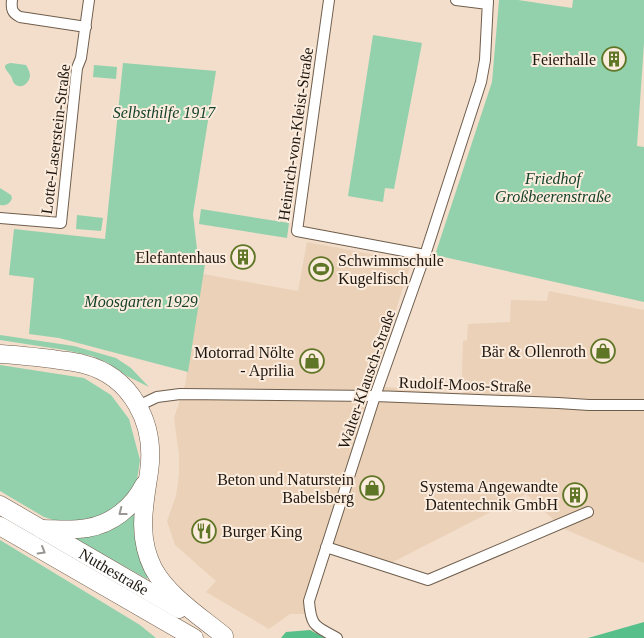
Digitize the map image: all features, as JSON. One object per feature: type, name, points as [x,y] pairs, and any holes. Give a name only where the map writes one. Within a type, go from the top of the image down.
[{"type":"highway","points":[[0,354],[74,362],[92,366],[118,382],[132,397],[144,418],[150,445],[150,459],[143,508],[143,533],[153,568],[168,589],[226,637]]},
{"type":"highway","points":[[40,529],[88,528],[106,522],[130,506],[141,490],[148,472]]},
{"type":"highway","name":"Nuthestraße","points":[[0,505],[226,637]]},
{"type":"highway","name":"Nuthestraße","points":[[0,526],[194,638]]},
{"type":"highway","points":[[151,613],[174,638]]},
{"type":"street","points":[[12,0],[11,7],[14,14],[20,17],[86,27]]},
{"type":"street","name":"Lotte-Laserstein-Straße","points":[[0,218],[61,223],[77,68],[81,58],[89,0]]},
{"type":"street","name":"Heinrich-von-Kleist-Straße","points":[[329,0],[297,231],[425,255]]},
{"type":"street","points":[[456,0],[488,2]]},
{"type":"street","name":"Walter-Klausch-Straße","points":[[338,638],[315,626],[311,617],[309,600],[375,396],[425,255],[481,82],[485,60],[488,2]]},
{"type":"street","name":"Rudolf-Moos-Straße","points":[[138,406],[157,397],[180,394],[375,396],[558,402],[589,405],[644,405]]},
{"type":"street","points":[[326,547],[428,580],[588,512]]},
{"type":"shaded area","points":[[307,242],[408,261],[411,264],[373,379],[386,387],[463,394],[463,341],[467,340],[468,324],[510,322],[511,300],[547,301],[549,291],[644,310],[644,563],[562,528],[526,494],[385,566],[326,547],[309,601],[313,618],[305,614],[290,614],[269,629],[206,592],[216,581],[175,545],[167,521],[176,496],[179,475],[179,454],[174,418],[185,385],[203,274],[298,291]]},
{"type":"green space","name":"Friedhof Großbeerenstraße","points":[[499,0],[518,0],[572,8],[573,0],[644,0],[644,43],[637,146],[644,147],[644,302],[435,255],[492,82]]},
{"type":"green space","points":[[373,35],[422,43],[394,189],[385,188],[383,202],[348,196]]},
{"type":"green space","points":[[11,63],[26,65],[30,76],[25,85],[18,86],[14,83],[5,68],[6,65]]},
{"type":"green space","points":[[123,63],[216,71],[193,214],[197,249],[195,261],[205,264],[188,372],[59,338],[29,334],[34,278],[9,275],[14,229],[105,239]]},
{"type":"green space","points":[[94,65],[117,67],[116,79],[93,77]]},
{"type":"green space","points":[[0,188],[11,195],[11,200],[6,205],[0,205]]},
{"type":"green space","points":[[201,209],[289,223],[287,238],[199,224]]},
{"type":"green space","points":[[77,215],[103,218],[101,231],[76,229]]},
{"type":"green space","points":[[0,335],[74,346],[116,358],[131,368],[149,387],[92,356],[0,340]]},
{"type":"green space","points":[[0,365],[84,378],[111,395],[129,419],[140,460],[137,480],[121,505],[94,520],[63,523],[44,517],[0,491]]},
{"type":"green space","points":[[140,494],[149,575],[147,579],[76,539],[79,534]]},
{"type":"green space","points":[[0,540],[140,625],[156,638],[0,638]]},
{"type":"green space","points":[[644,622],[644,638],[588,638]]},
{"type":"green space","points":[[310,630],[325,638],[281,638],[286,632]]},
{"type":"place","name":"Feierhalle","points":[[614,59]]},
{"type":"place","name":"Elefantenhaus","points":[[243,257]]},
{"type":"place","name":"Schwimmschule Kugelfisch","points":[[321,269]]},
{"type":"place","name":"Bär & Ollenroth","points":[[603,351]]},
{"type":"place","name":"Motorrad Nölte - Aprilia","points":[[312,361]]},
{"type":"place","name":"Beton und Naturstein Babelsberg","points":[[372,488]]},
{"type":"place","name":"Systema Angewandte Datentechnik GmbH","points":[[575,495]]},
{"type":"place","name":"Burger King","points":[[204,531]]},
{"type":"park label","name":"Selbsthilfe 1917","points":[[164,112]]},
{"type":"park label","name":"Moosgarten 1929","points":[[141,301]]}]
